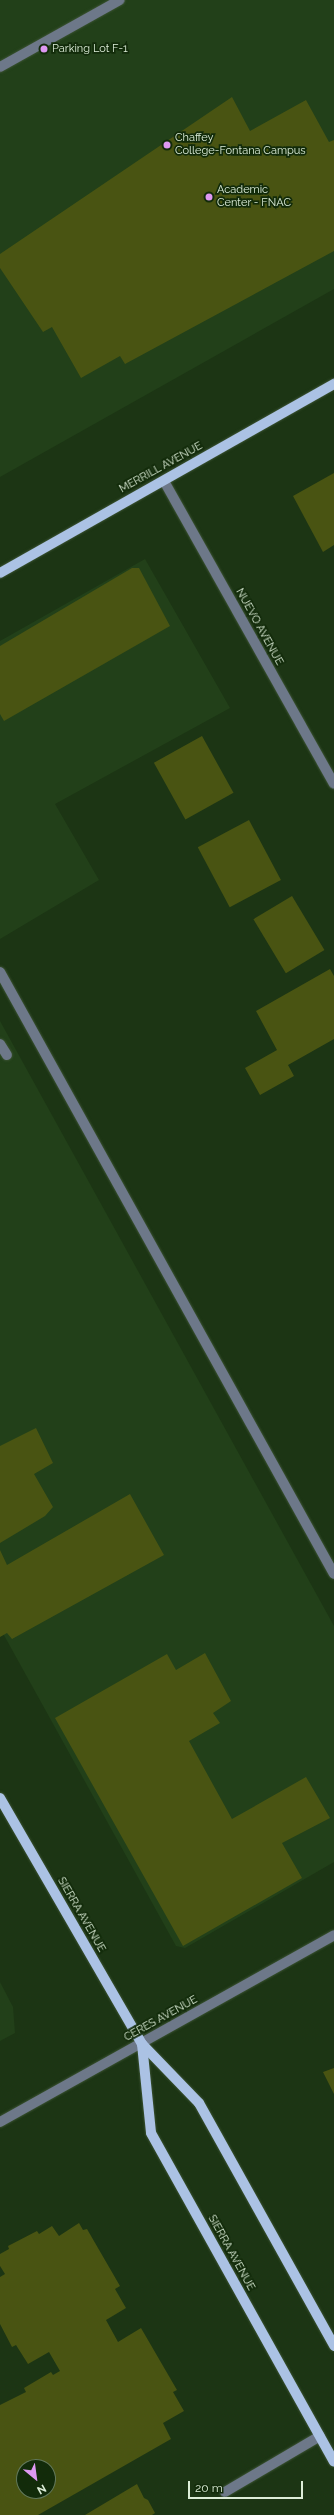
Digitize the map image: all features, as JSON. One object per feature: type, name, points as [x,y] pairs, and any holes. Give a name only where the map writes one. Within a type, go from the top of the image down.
[{"type":"main road","name":"MERRILL AVENUE","points":[[0,573],[334,384]]},
{"type":"main road","name":"SIERRA AVENUE","points":[[0,1798],[142,2044],[199,2103],[334,2346]]},
{"type":"main road","name":"SIERRA AVENUE","points":[[142,2044],[151,2133],[334,2462]]},
{"type":"street","points":[[0,67],[120,0]]},
{"type":"street","name":"NUEVO AVENUE","points":[[164,481],[334,784]]},
{"type":"street","points":[[0,972],[334,1574]]},
{"type":"street","points":[[0,1044],[7,1055]]},
{"type":"street","name":"CERES AVENUE","points":[[0,2122],[142,2044],[334,1935]]},
{"type":"street","points":[[225,2492],[320,2436]]},
{"type":"shaded area","name":"Chaffey College-Fontana Campus","points":[[0,0],[334,0],[334,289],[0,477]]},
{"type":"shaded area","points":[[145,559],[230,708],[55,804],[99,880],[0,939],[0,641]]},
{"type":"shaded area","points":[[0,1021],[334,1626],[334,1862],[185,1948],[176,1946],[0,1628]]},
{"type":"shaded area","points":[[0,1982],[13,2007],[15,2033],[0,2041]]},
{"type":"building","name":"Academic Center - FNAC","points":[[232,97],[250,131],[306,100],[329,142],[334,140],[334,251],[125,364],[120,356],[81,378],[52,327],[43,332],[0,268],[0,254]]},
{"type":"building","points":[[334,473],[334,545],[323,552],[293,496]]},
{"type":"building","points":[[132,568],[139,568],[170,626],[4,721],[0,714],[0,646]]},
{"type":"building","points":[[202,736],[234,793],[185,820],[154,763]]},
{"type":"building","points":[[249,820],[281,880],[230,907],[198,847]]},
{"type":"building","points":[[292,896],[324,950],[286,973],[253,919]]},
{"type":"building","points":[[330,969],[334,976],[334,1039],[288,1065],[294,1076],[260,1095],[245,1068],[277,1050],[256,1011]]},
{"type":"building","points":[[36,1428],[53,1463],[34,1474],[53,1507],[45,1516],[0,1543],[0,1446]]},
{"type":"building","points":[[130,1494],[164,1555],[12,1639],[7,1633],[0,1637],[0,1550],[7,1565]]},
{"type":"building","points":[[205,1653],[231,1701],[213,1713],[220,1723],[189,1741],[232,1819],[306,1777],[330,1818],[282,1843],[302,1878],[183,1946],[55,1718],[167,1654],[176,1670]]},
{"type":"building","points":[[334,2068],[334,2094],[323,2072]]},
{"type":"building","points":[[79,2223],[83,2230],[87,2229],[120,2286],[115,2289],[126,2308],[106,2320],[118,2342],[141,2328],[177,2390],[173,2392],[184,2411],[163,2423],[171,2439],[38,2515],[0,2515],[0,2405],[26,2392],[24,2388],[51,2372],[53,2375],[60,2371],[49,2352],[28,2364],[16,2345],[12,2347],[0,2324],[0,2277],[5,2274],[0,2266],[0,2254],[9,2249],[8,2246],[37,2231],[39,2234],[52,2226],[59,2236]]},
{"type":"building","points":[[137,2484],[144,2498],[148,2500],[155,2513],[152,2515],[85,2515]]},
{"type":"place","name":"Parking Lot F-1","points":[[44,49]]},
{"type":"place","name":"Chaffey College-Fontana Campus","points":[[167,145]]},
{"type":"place","name":"Academic Center - FNAC","points":[[209,197]]}]
